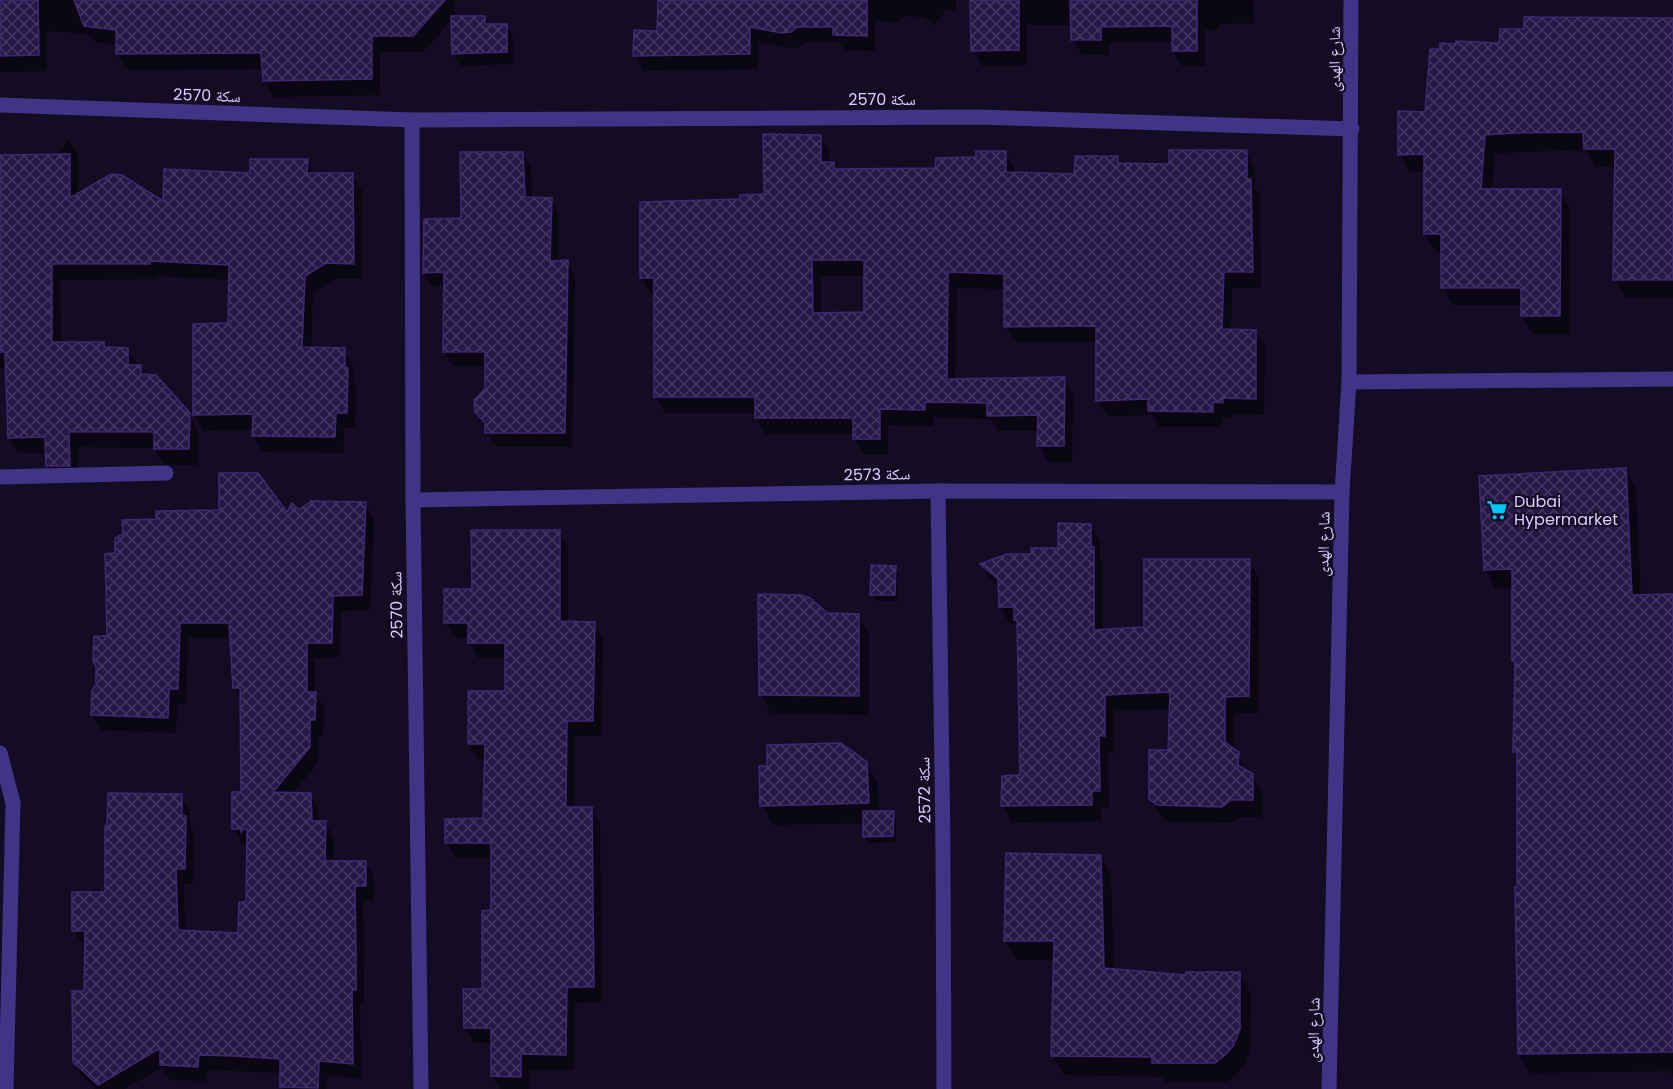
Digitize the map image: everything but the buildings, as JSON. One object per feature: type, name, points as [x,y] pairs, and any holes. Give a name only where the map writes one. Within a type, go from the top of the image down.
[{"type":"street","name":"شارع الهدى","points":[[1329,1089],[1342,492],[1349,382],[1351,0]]},
{"type":"street","name":"سكة 2570","points":[[0,105],[412,120],[980,117],[1352,129]]},
{"type":"street","name":"سكة 2570","points":[[412,120],[413,500],[421,1089]]},
{"type":"street","points":[[1349,382],[1673,379]]},
{"type":"street","points":[[0,477],[166,473]]},
{"type":"street","name":"سكة 2573","points":[[413,500],[938,491],[1342,492]]},
{"type":"street","name":"سكة 2572","points":[[938,491],[944,1089]]},
{"type":"street","points":[[0,753],[13,803],[6,1089]]},
{"type":"place","name":"Dubai Hypermarket","points":[[1497,510]]}]
